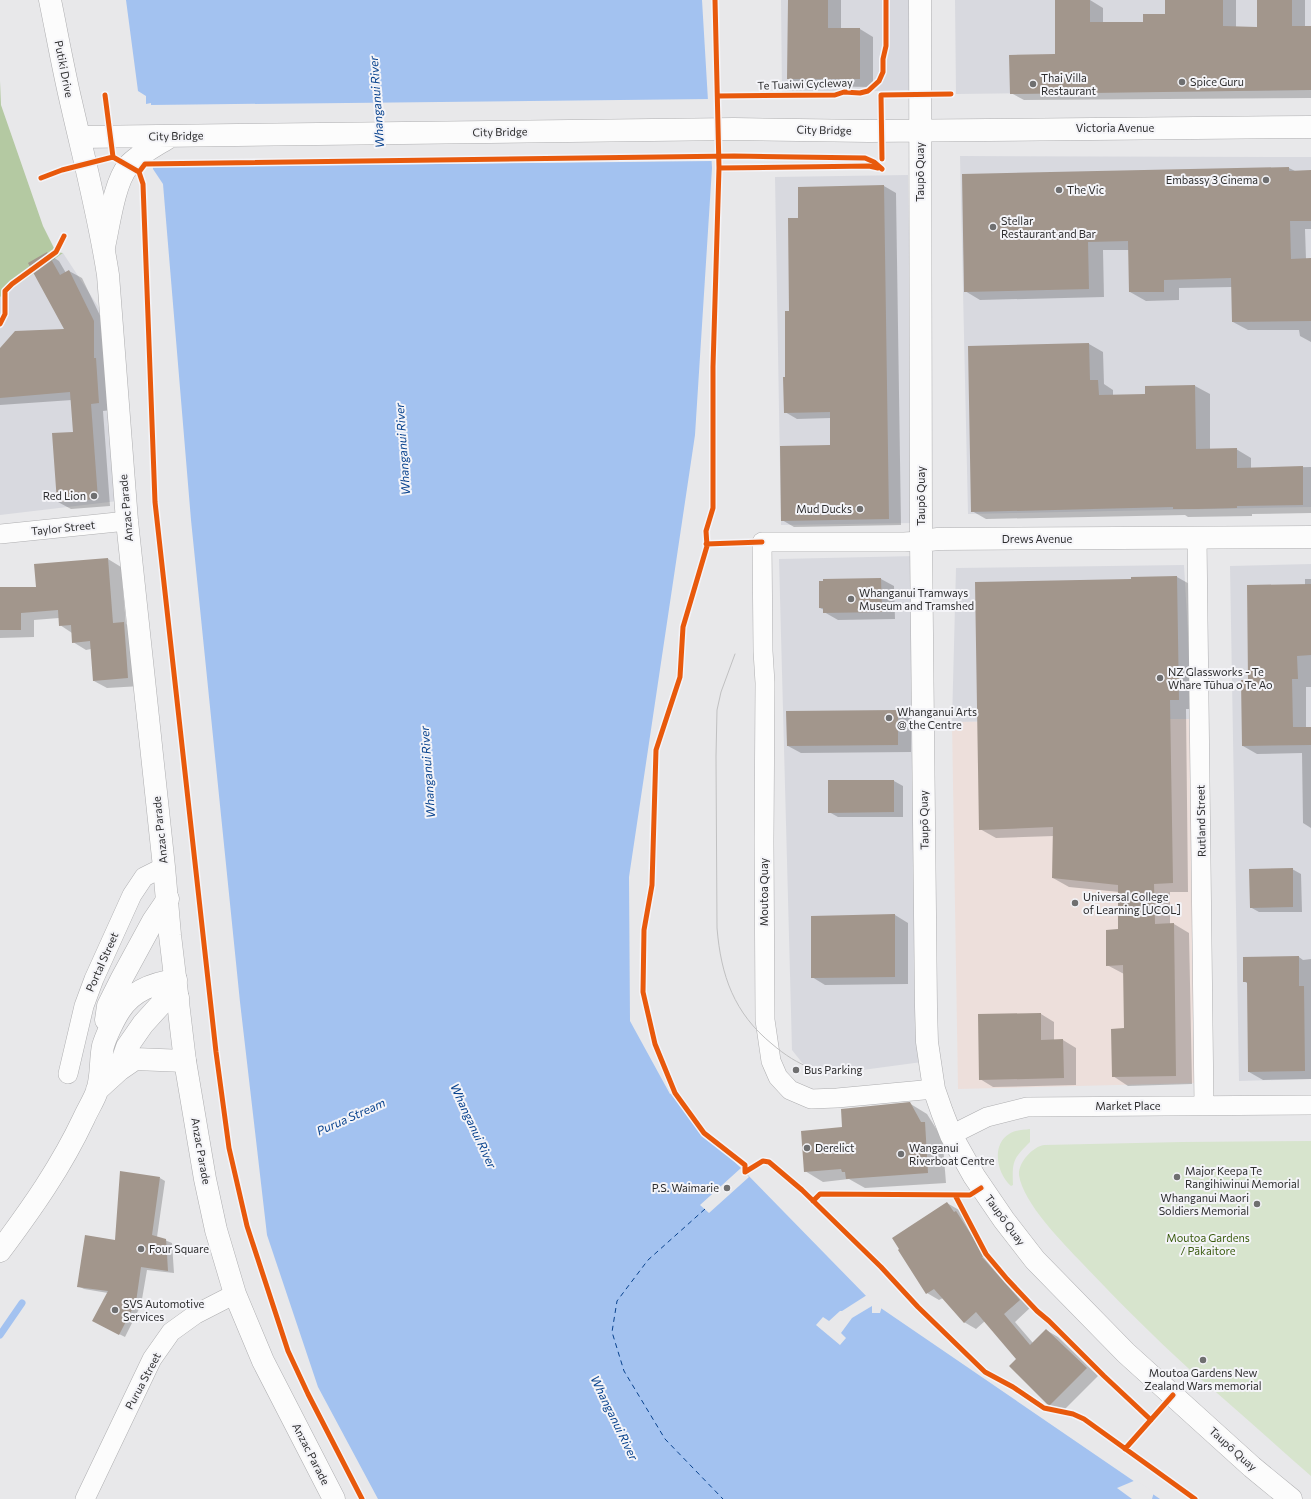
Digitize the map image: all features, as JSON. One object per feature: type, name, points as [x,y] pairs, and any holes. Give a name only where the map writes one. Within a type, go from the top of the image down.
[{"type":"main road","name":"Putiki Drive","points":[[50,0],[71,102],[80,137]]},
{"type":"main road","name":"Taupō Quay","points":[[920,0],[921,541],[927,1042],[934,1088],[951,1135],[978,1182],[1004,1220],[1035,1260],[1126,1353],[1252,1467],[1291,1499]]},
{"type":"main road","name":"Victoria Avenue","points":[[920,130],[1311,127]]},
{"type":"main road","name":"City Bridge","points":[[80,137],[158,140],[734,129],[869,131],[920,130]]},
{"type":"main road","name":"Anzac Parade","points":[[80,137],[104,247],[108,275],[127,522],[168,899],[170,935],[185,1061],[205,1179],[216,1230],[235,1294],[263,1361],[334,1499]]},
{"type":"main road","points":[[104,247],[120,179],[128,166],[158,140]]},
{"type":"main road","name":"Drews Avenue","points":[[921,541],[946,539],[1311,537]]},
{"type":"main road","points":[[0,1251],[34,1205],[61,1164],[97,1090],[108,1006],[153,921],[168,899]]},
{"type":"main road","points":[[104,1045],[120,1010],[127,1001],[139,991],[159,982],[177,989],[163,1002],[126,1047],[119,1070]]},
{"type":"main road","points":[[97,1090],[119,1070],[135,1059],[185,1061]]},
{"type":"street","name":"Taylor Street","points":[[0,534],[127,522]]},
{"type":"street","name":"Rutland Street","points":[[1197,538],[1204,1105]]},
{"type":"street","name":"Drews Avenue","points":[[762,542],[921,541]]},
{"type":"street","name":"Moutoa Quay","points":[[762,542],[763,651],[766,683],[764,842],[765,1020],[771,1061],[778,1077],[790,1090],[810,1099],[837,1098],[934,1088]]},
{"type":"street","name":"Portal Street","points":[[68,1074],[84,1006],[94,979],[132,895],[144,877],[164,867]]},
{"type":"street","name":"Market Place","points":[[951,1135],[987,1117],[1028,1107],[1311,1105]]},
{"type":"street","name":"Purua Street","points":[[85,1499],[152,1359],[171,1332],[196,1314],[235,1294]]},
{"type":"shaded area","points":[[781,0],[909,0],[910,90],[782,94]]},
{"type":"shaded area","points":[[955,0],[1311,0],[1311,90],[956,94]]},
{"type":"shaded area","points":[[960,156],[1311,157],[1311,507],[968,514]]},
{"type":"shaded area","points":[[908,175],[914,523],[781,525],[775,177]]},
{"type":"shaded area","points":[[63,253],[105,317],[118,501],[0,515],[0,297]]},
{"type":"shaded area","points":[[917,556],[922,1062],[825,1075],[807,1069],[792,1050],[779,559]]},
{"type":"shaded area","points":[[1311,564],[1311,1079],[1239,1081],[1230,566]]},
{"type":"shaded area","points":[[1184,565],[1193,719],[952,722],[956,568]]},
{"type":"shaded area","name":"Universal College of Learning [UCOL]","points":[[1193,719],[1197,1083],[958,1089],[952,722]]},
{"type":"green space","points":[[0,81],[1,105],[43,226],[56,252],[63,253],[0,297]]},
{"type":"green space","points":[[1030,1129],[1030,1142],[1017,1157],[1013,1165],[1013,1185],[1011,1186],[1006,1181],[999,1167],[998,1152],[1000,1145],[1003,1139],[1009,1134],[1019,1130]]},
{"type":"green space","name":"Moutoa Gardens / Pākaitore","points":[[1311,1141],[1311,1476],[1188,1368],[1108,1290],[1065,1245],[1045,1222],[1028,1198],[1022,1186],[1019,1170],[1023,1161],[1031,1152],[1039,1146],[1044,1145]]},
{"type":"water","name":"Whanganui River","points":[[126,0],[702,0],[712,168],[695,435],[629,877],[630,1021],[670,1094],[675,1093],[704,1133],[741,1168],[872,1302],[1160,1499],[378,1499],[318,1387],[267,1235],[240,1002],[191,520],[163,184],[153,169],[151,103],[146,104],[146,96],[138,91]]},
{"type":"pier","points":[[710,99],[714,161],[151,167],[150,105]]},
{"type":"pier","points":[[741,1168],[749,1177],[709,1213],[700,1205]]},
{"type":"pier","points":[[867,1295],[882,1306],[880,1313],[872,1313],[872,1306],[852,1318],[841,1333],[846,1338],[840,1345],[816,1325],[823,1317],[829,1321],[840,1311]]},
{"type":"pier","points":[[1136,1480],[1154,1492],[1152,1499],[1132,1499],[1117,1488]]},
{"type":"building","points":[[788,0],[828,0],[828,28],[860,28],[860,79],[787,79]]},
{"type":"building","points":[[1055,0],[1090,0],[1090,22],[1143,22],[1143,14],[1165,14],[1165,0],[1223,0],[1223,26],[1257,27],[1257,0],[1292,0],[1292,26],[1311,26],[1311,90],[1010,94],[1009,55],[1055,54]]},
{"type":"building","points":[[1289,167],[1289,171],[1311,170],[1311,221],[1290,221],[1291,259],[1311,258],[1311,321],[1232,322],[1231,278],[1164,280],[1164,292],[1129,292],[1128,241],[1088,242],[1089,289],[964,292],[962,174]]},
{"type":"building","points":[[884,185],[889,519],[781,521],[780,446],[830,445],[830,412],[784,413],[783,377],[785,377],[785,311],[789,311],[788,218],[798,218],[798,187]]},
{"type":"building","points":[[47,252],[60,275],[69,270],[94,321],[94,358],[96,358],[99,403],[91,404],[98,499],[57,502],[52,433],[73,432],[70,392],[0,398],[0,348],[15,331],[64,329],[28,263]]},
{"type":"building","points":[[1089,343],[1090,380],[1098,380],[1099,395],[1145,394],[1145,386],[1195,385],[1196,449],[1237,448],[1237,468],[1303,466],[1303,505],[1237,506],[1237,508],[1197,509],[1173,509],[1173,507],[971,512],[968,346]]},
{"type":"building","points":[[108,558],[113,623],[124,622],[128,678],[93,681],[90,641],[72,643],[71,625],[59,626],[58,610],[21,613],[21,630],[0,630],[0,587],[36,587],[34,564]]},
{"type":"building","points":[[1177,576],[1179,700],[1170,700],[1173,883],[1154,884],[1155,924],[1174,923],[1176,1076],[1112,1077],[1111,1029],[1124,1028],[1123,965],[1106,966],[1106,930],[1118,929],[1118,885],[1052,878],[1053,827],[979,830],[975,582],[1131,579],[1131,577]]},
{"type":"building","name":"Whanganui Tramways Museum and Tramshed","points":[[881,578],[882,612],[823,613],[823,608],[819,608],[819,581],[823,581],[823,579]]},
{"type":"building","points":[[1311,584],[1311,655],[1297,656],[1298,679],[1292,679],[1293,727],[1311,727],[1311,745],[1242,746],[1241,680],[1248,680],[1247,585]]},
{"type":"building","points":[[898,710],[898,745],[787,746],[786,711]]},
{"type":"building","points":[[828,780],[894,780],[894,812],[828,813]]},
{"type":"building","points":[[1293,868],[1293,907],[1250,908],[1249,869]]},
{"type":"building","points":[[895,914],[895,977],[811,978],[811,916]]},
{"type":"building","points":[[1299,956],[1299,986],[1304,986],[1305,1071],[1248,1072],[1247,982],[1243,982],[1243,957]]},
{"type":"building","points":[[1041,1013],[1041,1040],[1063,1039],[1064,1078],[979,1080],[978,1014]]},
{"type":"building","points":[[910,1102],[921,1122],[925,1122],[928,1173],[846,1179],[845,1172],[842,1172],[841,1169],[804,1172],[801,1131],[842,1127],[841,1109]]},
{"type":"building","points":[[120,1171],[160,1177],[152,1235],[166,1239],[168,1271],[141,1267],[136,1302],[119,1335],[92,1321],[108,1291],[77,1287],[85,1235],[115,1240]]},
{"type":"building","points":[[947,1202],[954,1212],[956,1211],[985,1256],[982,1257],[1020,1300],[1004,1314],[1030,1345],[1046,1329],[1087,1368],[1049,1406],[1009,1366],[1016,1359],[976,1312],[964,1323],[934,1289],[926,1294],[892,1238]]},
{"type":"waterway","name":"Purua Stream","points":[[0,1335],[22,1303]]},
{"type":"ferry route","points":[[705,1209],[648,1260],[617,1301],[612,1332],[624,1371],[665,1439],[723,1499]]},
{"type":"tram line","points":[[735,654],[721,692],[717,710],[717,928],[722,962],[726,978],[732,992],[748,1020],[782,1052],[813,1069]]},
{"type":"cycle path","points":[[715,0],[719,168],[713,367],[713,508],[706,531],[707,546],[683,627],[680,677],[656,750],[652,885],[644,930],[643,992],[655,1044],[675,1093],[704,1133],[745,1165],[745,1172],[763,1161],[769,1162],[802,1190],[985,1372],[1013,1387],[1044,1408],[1073,1414],[1084,1419],[1195,1499]]},
{"type":"cycle path","name":"Te Tuaiwi Cycleway","points":[[718,96],[835,95],[844,92],[860,93],[868,91],[879,81],[883,72],[883,59],[886,46],[886,0]]},
{"type":"cycle path","points":[[882,159],[881,95],[951,94]]},
{"type":"cycle path","points":[[105,95],[113,157]]},
{"type":"cycle path","points":[[139,172],[145,164],[734,156],[865,158],[874,162],[882,169]]},
{"type":"cycle path","points":[[41,178],[62,170],[113,157],[139,172],[143,184],[155,502],[216,1052],[229,1148],[247,1226],[288,1351],[308,1394],[362,1499]]},
{"type":"cycle path","points":[[719,168],[869,166],[878,168]]},
{"type":"cycle path","points":[[0,324],[5,314],[5,291],[12,284],[56,252],[64,236]]},
{"type":"cycle path","points":[[706,544],[762,542]]},
{"type":"cycle path","points":[[813,1201],[820,1194],[970,1195],[981,1188]]},
{"type":"cycle path","points":[[955,1195],[986,1254],[1007,1279],[1037,1311],[1151,1420]]},
{"type":"cycle path","points":[[1125,1449],[1173,1395]]},
{"type":"place","name":"Spice Guru","points":[[1182,82]]},
{"type":"place","name":"Thai Villa Restaurant","points":[[1033,84]]},
{"type":"place","name":"Embassy 3 Cinema","points":[[1266,180]]},
{"type":"place","name":"The Vic","points":[[1059,190]]},
{"type":"place","name":"Stellar Restaurant and Bar","points":[[993,227]]},
{"type":"place","name":"Red Lion","points":[[94,496]]},
{"type":"place","name":"Mud Ducks","points":[[860,509]]},
{"type":"place","name":"Whanganui Tramways Museum and Tramshed","points":[[851,599]]},
{"type":"place","name":"NZ Glassworks - Te Whare Tūhua o Te Ao","points":[[1160,678]]},
{"type":"place","name":"Whanganui Arts @ the Centre","points":[[889,718]]},
{"type":"place","name":"Universal College of Learning [UCOL]","points":[[1075,903]]},
{"type":"place","name":"Bus Parking","points":[[796,1070]]},
{"type":"place","name":"Derelict","points":[[807,1148]]},
{"type":"place","name":"Wanganui Riverboat Centre","points":[[901,1154]]},
{"type":"place","name":"Major Keepa Te Rangihiwinui Memorial","points":[[1177,1177]]},
{"type":"place","name":"P.S. Waimarie","points":[[727,1188]]},
{"type":"place","name":"Whanganui Maori Soldiers Memorial","points":[[1257,1204]]},
{"type":"place","name":"Four Square","points":[[141,1249]]},
{"type":"place","name":"SVS Automotive Services","points":[[115,1310]]},
{"type":"place","name":"Moutoa Gardens New Zealand Wars memorial","points":[[1203,1360]]}]
